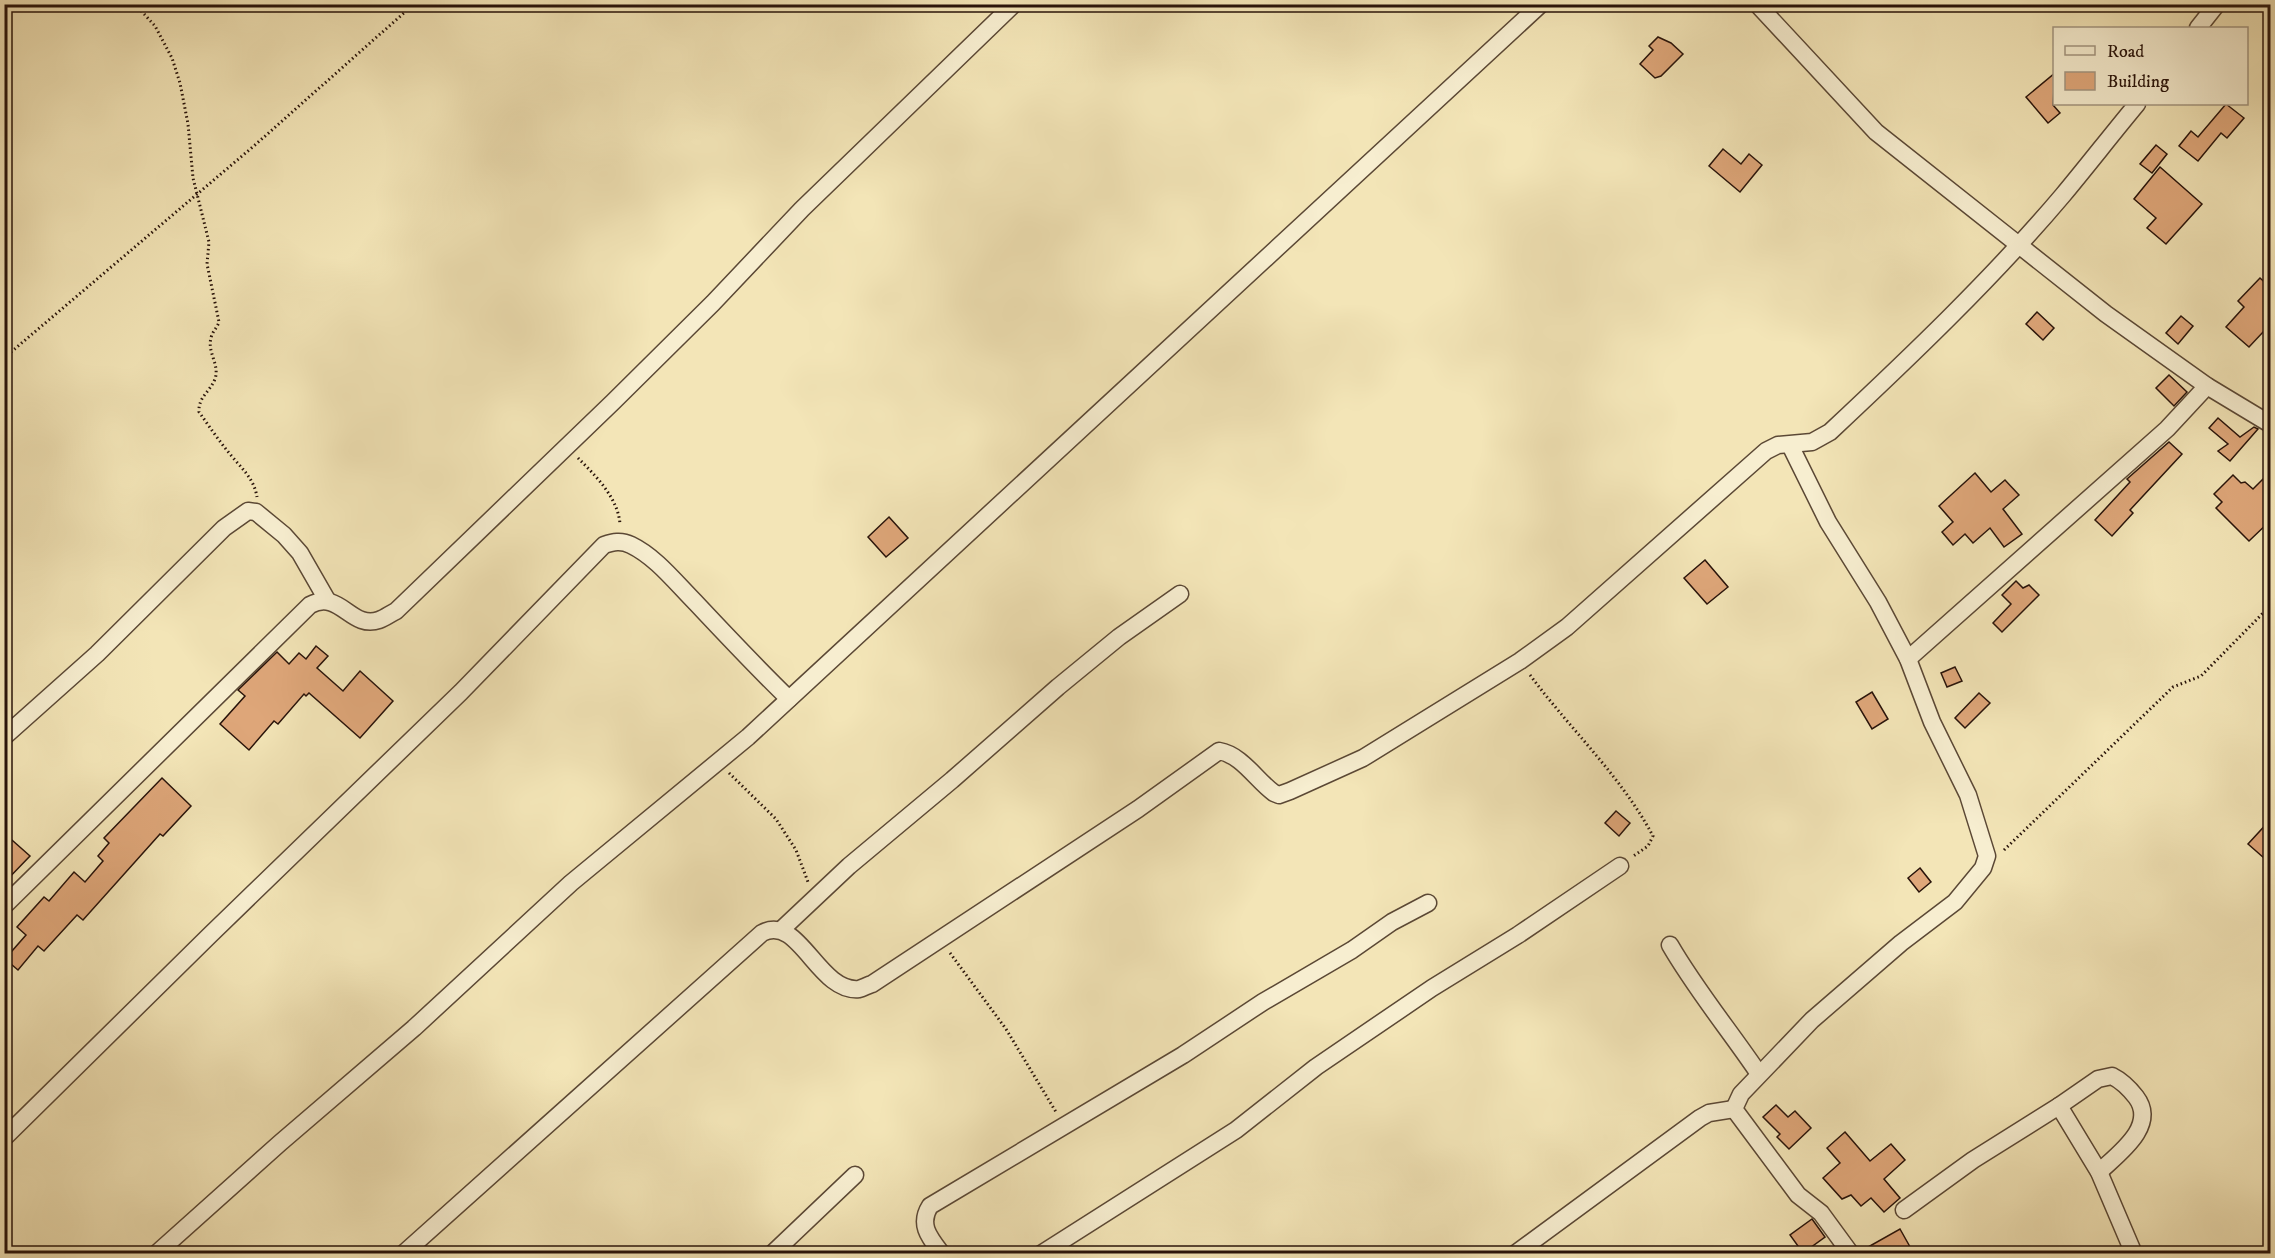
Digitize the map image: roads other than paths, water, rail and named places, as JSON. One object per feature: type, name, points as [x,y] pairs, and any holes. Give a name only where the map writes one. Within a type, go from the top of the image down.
[{"type":"street","points":[[4,737],[97,654],[224,528],[248,511],[256,512],[284,535],[300,553],[327,600],[363,620],[377,621],[396,611],[713,303],[802,209],[1014,4]]},
{"type":"street","points":[[156,1254],[280,1143],[405,1036],[572,883],[717,760],[748,737],[1541,4]]},
{"type":"street","points":[[1757,4],[1876,132],[2017,246],[2106,314],[2207,386],[2271,424]]},
{"type":"street","points":[[2199,27],[2217,4]]},
{"type":"street","points":[[403,1254],[762,933],[772,928],[781,930],[791,936],[834,981],[860,989],[872,984],[943,938],[1138,809],[1220,751],[1228,752],[1237,758],[1274,793],[1279,795],[1363,758],[1520,661],[1567,627],[1766,452],[1779,445],[1812,442],[1830,432],[2017,246],[2062,196],[2136,105]]},
{"type":"street","points":[[1908,659],[2167,429],[2207,386]]},
{"type":"street","points":[[1734,1109],[1740,1094],[1812,1020],[1901,943],[1955,902],[1984,866],[1987,856],[1968,795],[1932,722],[1908,659],[1878,602],[1828,522],[1790,445]]},
{"type":"street","points":[[4,1138],[461,692],[604,545],[615,541],[628,543],[644,552],[789,699]]},
{"type":"street","points":[[781,930],[810,901],[1058,687],[1119,638],[1180,594]]},
{"type":"street","points":[[4,906],[310,605],[327,600]]},
{"type":"street","points":[[1041,1254],[1236,1130],[1316,1067],[1432,988],[1518,935],[1620,866]]},
{"type":"street","points":[[942,1254],[927,1236],[924,1225],[925,1214],[930,1206],[1183,1055],[1263,1002],[1352,950],[1392,922],[1428,903]]},
{"type":"street","points":[[1670,945],[1693,984],[1714,1008],[1759,1074]]},
{"type":"street","points":[[1904,1210],[1973,1160],[2098,1079],[2112,1076],[2121,1081],[2139,1101],[2144,1114],[2140,1129],[2130,1142],[2099,1172]]},
{"type":"street","points":[[2059,1106],[2099,1172],[2134,1254]]},
{"type":"street","points":[[1515,1254],[1700,1118],[1709,1113],[1734,1109]]},
{"type":"street","points":[[1734,1109],[1798,1195],[1821,1214],[1851,1254]]},
{"type":"street","points":[[772,1254],[855,1175]]}]
